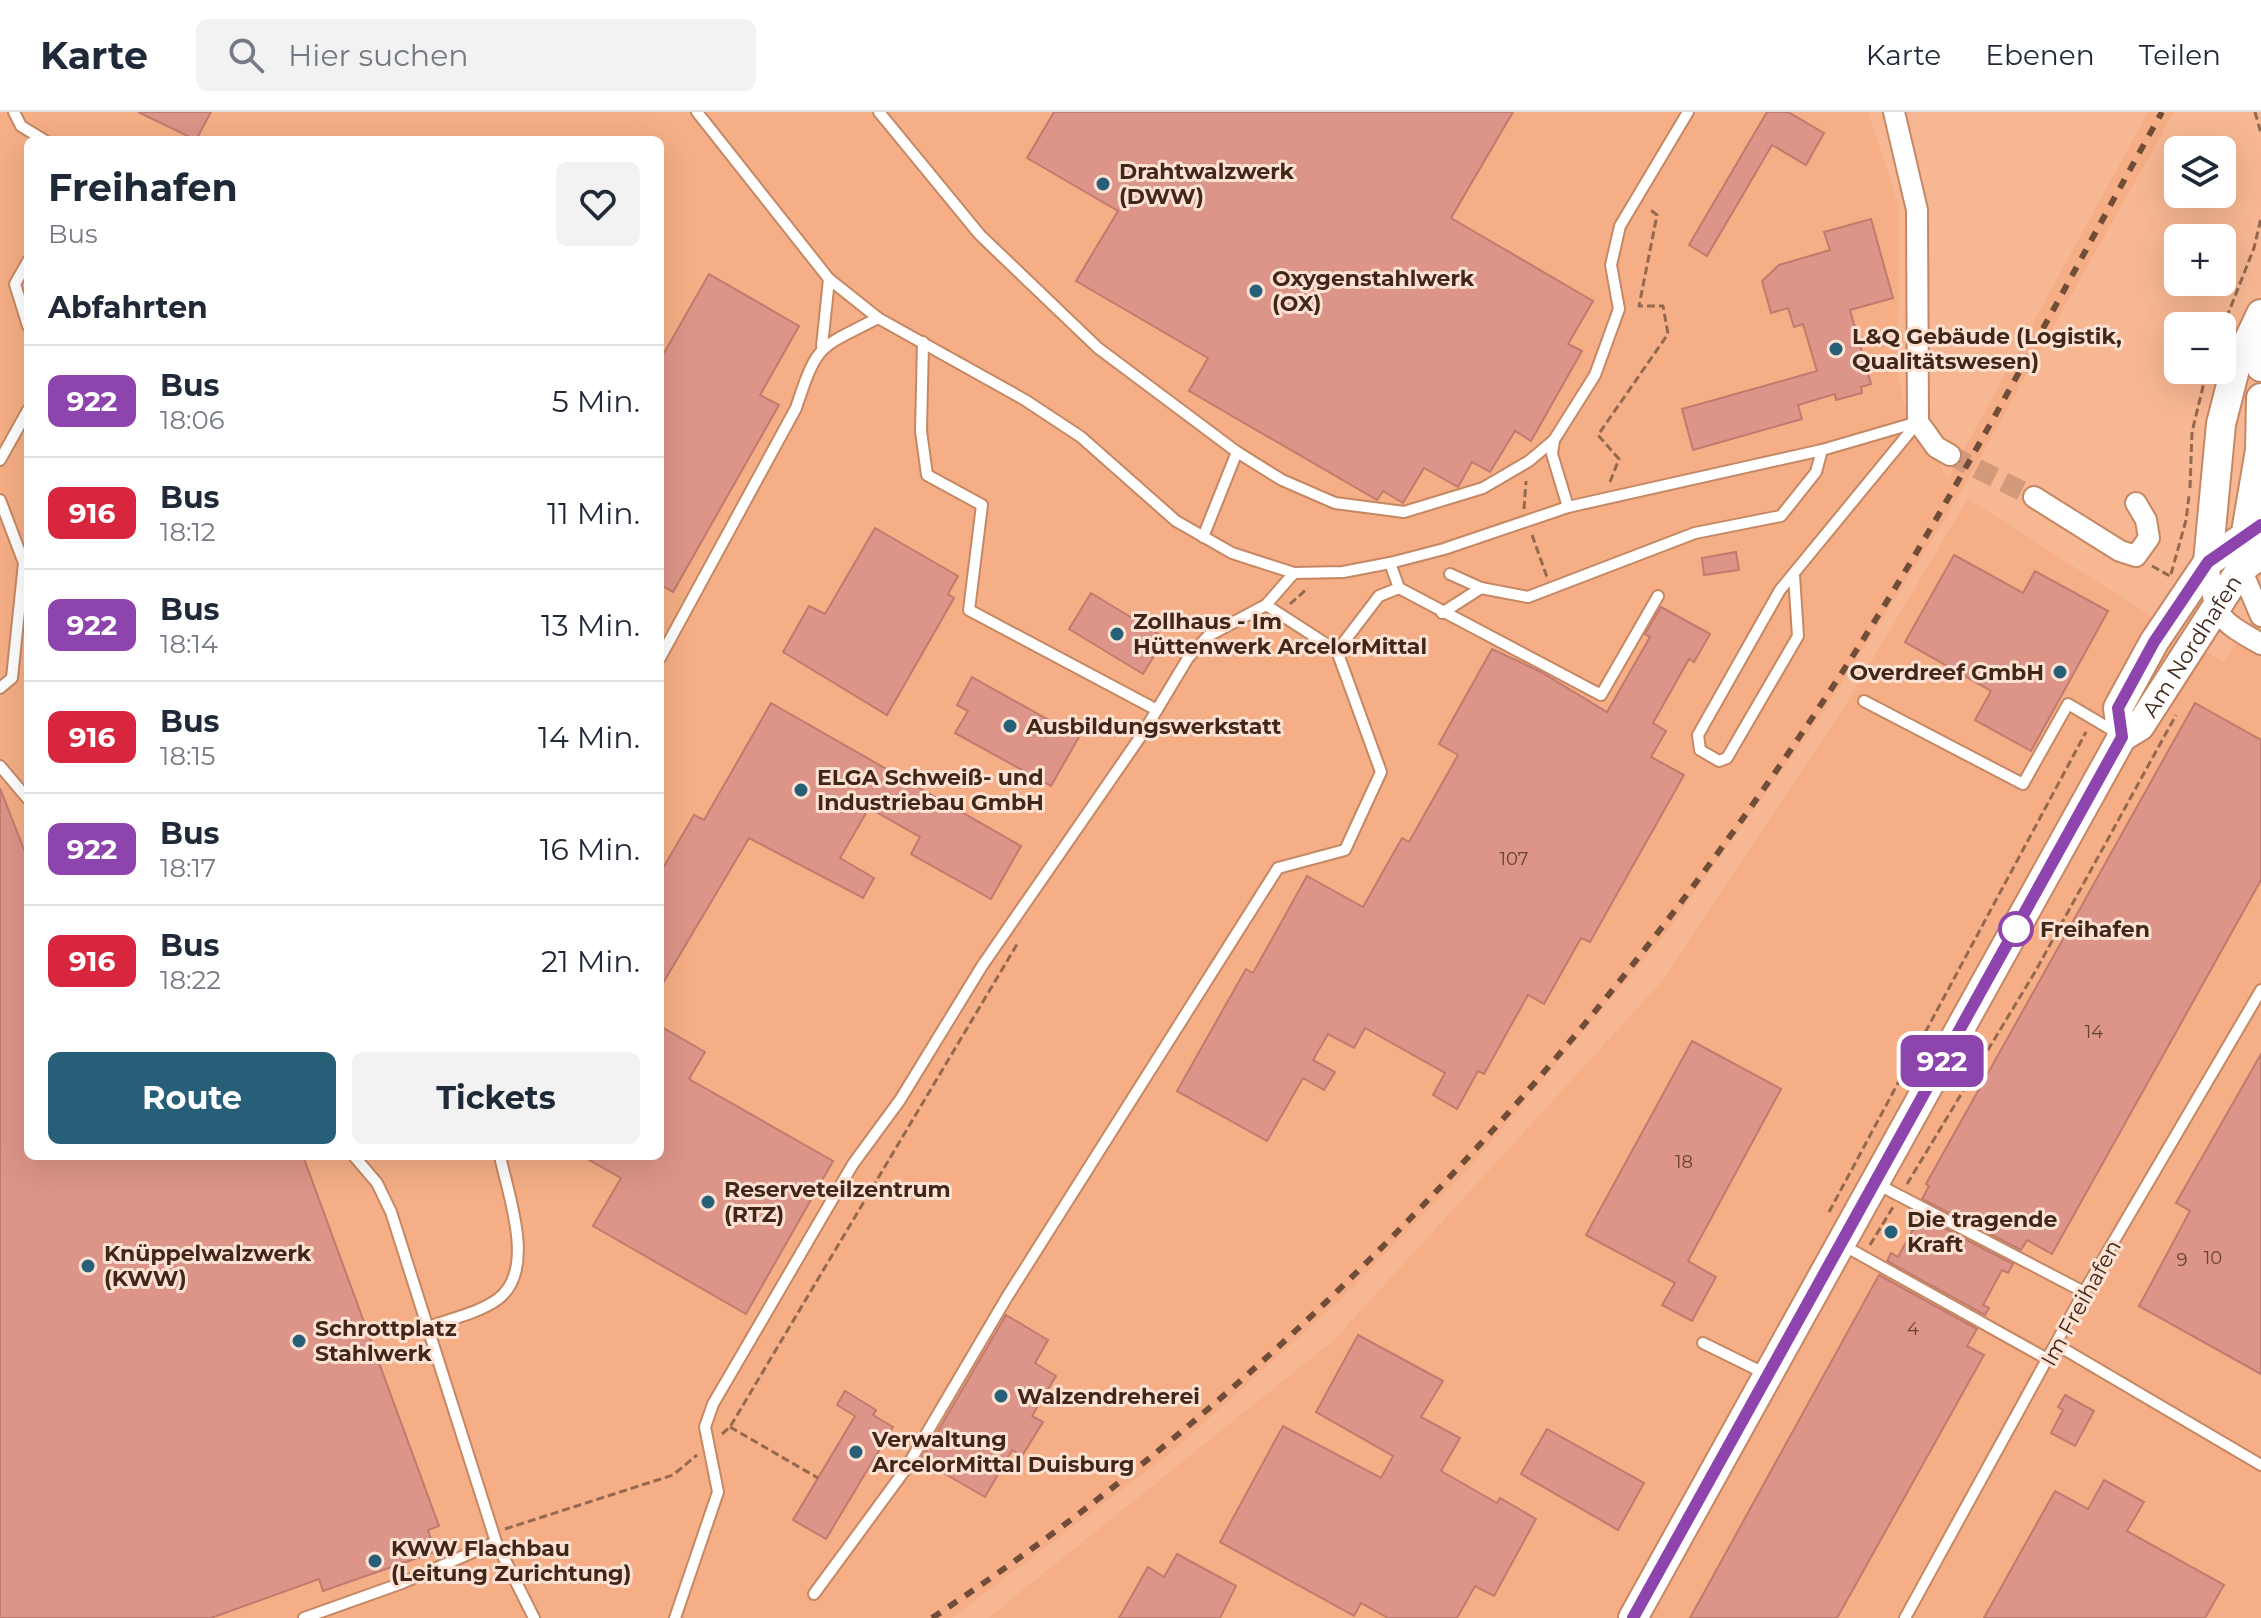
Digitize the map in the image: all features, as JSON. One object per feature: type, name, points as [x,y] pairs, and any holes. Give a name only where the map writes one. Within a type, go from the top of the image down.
[{"type":"main road","points":[[2261,314],[2261,367]]},
{"type":"main road","points":[[2208,562],[2221,424],[2235,369],[2261,314]]},
{"type":"main road","points":[[2252,546],[2261,398]]},
{"type":"main road","name":"Am Nordhafen","points":[[2122,737],[2118,708],[2154,642],[2208,562],[2252,546]]},
{"type":"main road","name":"Am Nordhafen","points":[[1633,1618],[2122,737],[2140,726],[2215,611],[2252,546]]},
{"type":"street","points":[[1894,112],[1917,210],[1918,422],[1936,447],[1950,455]]},
{"type":"street","points":[[2034,497],[2120,551],[2136,556],[2149,538],[2146,520],[2136,503]]},
{"type":"street","points":[[2252,546],[2261,616]]},
{"type":"street","points":[[2208,562],[2215,611],[2231,627],[2261,644]]},
{"type":"lane","points":[[14,112],[21,126],[37,136]]},
{"type":"lane","points":[[697,112],[829,279],[878,318],[1025,400],[1081,437],[1176,521],[1232,553],[1294,573],[1343,572],[1390,563],[1604,497],[1822,450],[1918,422]]},
{"type":"lane","points":[[879,112],[980,235],[1098,348],[1237,452],[1282,480],[1335,503],[1404,512],[1483,488],[1529,461],[1554,440],[1595,375],[1619,309],[1611,265],[1620,226],[1688,112]]},
{"type":"lane","points":[[24,268],[15,284],[24,313]]},
{"type":"lane","points":[[664,651],[796,408],[808,370],[822,346],[829,279]]},
{"type":"lane","points":[[822,346],[878,318]]},
{"type":"lane","points":[[923,342],[921,431],[927,475],[982,505],[969,610],[1157,710]]},
{"type":"lane","points":[[0,460],[24,417]]},
{"type":"lane","points":[[1794,575],[1798,636],[1727,758],[1719,761],[1700,750],[1698,735],[1780,590],[1918,422]]},
{"type":"lane","points":[[1554,440],[1552,454],[1568,507]]},
{"type":"lane","points":[[1450,574],[1481,588],[1528,597],[1695,533],[1781,516],[1816,472],[1822,450]]},
{"type":"lane","points":[[1203,537],[1237,452]]},
{"type":"lane","points":[[0,500],[24,563],[12,678],[0,688]]},
{"type":"lane","points":[[1390,563],[1399,588],[1601,695],[1658,596]]},
{"type":"lane","points":[[675,1618],[718,1492],[705,1427],[713,1404],[853,1164],[900,1100],[982,966],[1157,710],[1188,658],[1208,636],[1266,605],[1294,573]]},
{"type":"lane","points":[[1337,651],[1379,596],[1399,588]]},
{"type":"lane","points":[[1442,613],[1481,588]]},
{"type":"lane","points":[[814,1594],[905,1470],[1007,1297],[1278,868],[1345,850],[1381,772],[1337,651],[1266,605]]},
{"type":"lane","points":[[1864,701],[2023,784],[2068,704],[2122,737]]},
{"type":"lane","points":[[0,766],[24,794]]},
{"type":"lane","name":"Im Freihafen","points":[[1905,1618],[2084,1292],[2261,990]]},
{"type":"lane","points":[[357,1160],[377,1183],[391,1212],[496,1542],[534,1618]]},
{"type":"lane","points":[[428,1327],[500,1298],[514,1278],[520,1255],[501,1160]]},
{"type":"lane","points":[[1874,1182],[2084,1292]]},
{"type":"lane","points":[[1842,1241],[2049,1360]]},
{"type":"lane","points":[[1703,1343],[1768,1375]]},
{"type":"lane","points":[[2057,1345],[2261,1465]]},
{"type":"lane","points":[[304,1618],[402,1583],[496,1542]]},
{"type":"path","points":[[2255,112],[2261,133]]},
{"type":"path","points":[[1604,497],[1619,459],[1598,435],[1668,334],[1663,306],[1639,306],[1657,215],[1636,199]]},
{"type":"path","points":[[2229,312],[2254,248],[2261,218]]},
{"type":"path","points":[[2164,588],[2178,555],[2186,520],[2192,432],[2204,384]]},
{"type":"path","points":[[1842,1241],[1900,1196],[2035,972],[2179,711]]},
{"type":"path","points":[[1842,1241],[2095,718]]},
{"type":"path","points":[[730,1427],[818,1478]]},
{"type":"shaded area","points":[[0,112],[1868,112],[1899,207],[1897,369],[1903,402],[1948,479],[2148,112],[2174,112],[1948,514],[1821,716],[1663,937],[1475,1161],[1340,1300],[1169,1454],[952,1618],[0,1618]]},
{"type":"shaded area","points":[[1968,499],[2224,663],[2261,607],[2261,1618],[988,1618],[1333,1341],[1664,979],[1840,714]]},
{"type":"building","points":[[138,112],[211,112],[198,136],[188,136]]},
{"type":"building","name":"Oxygenstahlwerk (OX)","points":[[1054,112],[1513,112],[1451,218],[1593,301],[1568,344],[1582,351],[1531,441],[1515,431],[1490,472],[1472,462],[1458,487],[1424,468],[1403,503],[1383,491],[1377,500],[1189,391],[1208,358],[1076,281],[1118,211],[1027,158]]},
{"type":"building","points":[[1767,112],[1788,112],[1824,133],[1806,165],[1772,145],[1707,256],[1689,245]]},
{"type":"building","points":[[1871,219],[1893,298],[1850,310],[1871,384],[1861,387],[1862,393],[1836,400],[1835,394],[1798,405],[1802,419],[1693,450],[1682,409],[1817,371],[1803,324],[1794,327],[1788,308],[1771,313],[1762,281],[1779,265],[1830,250],[1824,232]]},
{"type":"building","points":[[709,274],[799,326],[760,395],[779,405],[673,592],[664,586],[664,353]]},
{"type":"building","points":[[875,528],[958,576],[948,594],[954,598],[887,715],[783,652],[809,606],[825,614]]},
{"type":"building","points":[[1736,552],[1739,570],[1704,575],[1702,558]]},
{"type":"building","points":[[1954,555],[2023,593],[2035,571],[2108,611],[2031,751],[1975,720],[1991,691],[1905,642]]},
{"type":"building","name":"Zollhaus - Im Hüttenwerk ArcelorMittal","points":[[1091,593],[1165,638],[1143,674],[1069,629]]},
{"type":"building","points":[[1661,607],[1710,634],[1694,662],[1689,659],[1653,723],[1666,731],[1651,757],[1684,775],[1590,942],[1581,938],[1544,1004],[1528,995],[1484,1074],[1478,1071],[1457,1109],[1433,1095],[1445,1073],[1365,1028],[1354,1048],[1328,1034],[1313,1060],[1335,1072],[1324,1090],[1303,1078],[1267,1141],[1177,1091],[1246,969],[1253,973],[1307,876],[1363,907],[1402,838],[1409,842],[1458,755],[1439,744],[1492,649],[1541,672],[1607,712],[1650,637],[1645,634]]},
{"type":"building","name":"Ausbildungswerkstatt","points":[[972,677],[1079,737],[1051,786],[955,733],[968,711],[957,705]]},
{"type":"building","points":[[771,703],[1021,846],[991,899],[911,854],[920,837],[869,808],[840,858],[874,878],[863,898],[749,838],[664,981],[664,866],[694,815],[704,820]]},
{"type":"building","points":[[2195,703],[2261,740],[2261,880],[2052,1254],[2027,1240],[2021,1250],[1922,1199],[1929,1186],[1926,1184]]},
{"type":"building","name":"Knüppelwalzwerk (KWW)","points":[[0,788],[24,850],[24,1160],[304,1160],[439,1526],[428,1530],[435,1552],[323,1591],[319,1579],[211,1618],[0,1618]]},
{"type":"building","name":"Reserveteilzentrum (RTZ)","points":[[664,1028],[705,1052],[689,1079],[833,1161],[746,1314],[593,1226],[621,1178],[589,1160],[664,1160]]},
{"type":"building","points":[[1692,1041],[1781,1089],[1688,1261],[1716,1277],[1692,1321],[1662,1305],[1675,1283],[1586,1235]]},
{"type":"building","points":[[2261,1054],[2261,1374],[2139,1306],[2190,1211],[2176,1203]]},
{"type":"building","points":[[1915,1213],[2013,1264],[2008,1273],[2002,1270],[1983,1305],[1989,1308],[1985,1315],[1887,1261],[1891,1253],[1898,1257],[1917,1222],[1911,1218]]},
{"type":"building","points":[[1879,1275],[1977,1329],[1967,1346],[1984,1355],[1837,1618],[1690,1618]]},
{"type":"building","name":"Walzendreherei","points":[[1006,1315],[1048,1340],[1035,1363],[1056,1376],[1032,1416],[1043,1422],[1022,1456],[1012,1450],[985,1497],[921,1460]]},
{"type":"building","points":[[1358,1335],[1443,1381],[1421,1417],[1460,1438],[1441,1471],[1497,1503],[1500,1498],[1536,1519],[1494,1596],[1475,1586],[1457,1618],[1388,1618],[1361,1603],[1354,1616],[1220,1542],[1283,1426],[1381,1478],[1393,1456],[1316,1412]]},
{"type":"building","name":"Verwaltung ArcelorMittal Duisburg","points":[[845,1391],[876,1410],[873,1415],[893,1427],[826,1539],[793,1520],[855,1416],[837,1405]]},
{"type":"building","points":[[2065,1395],[2094,1411],[2075,1446],[2051,1433],[2063,1410],[2058,1407]]},
{"type":"building","points":[[1547,1429],[1644,1483],[1618,1530],[1521,1474]]},
{"type":"building","points":[[2104,1480],[2144,1502],[2127,1531],[2224,1585],[2205,1618],[1984,1618],[2055,1491],[2088,1509]]},
{"type":"building","points":[[1177,1554],[1236,1586],[1220,1618],[1119,1618],[1148,1567],[1164,1577]]},
{"type":"tunnel","points":[[1950,455],[2034,497]]},
{"type":"railway","points":[[932,1618],[1063,1526],[1188,1426],[1308,1319],[1423,1206],[1531,1087],[1634,963],[1731,835],[1822,703],[1913,559],[2162,112]]},
{"type":"bus line","name":"922","points":[[1633,1618],[2122,737],[2118,708],[2154,642],[2208,562],[2261,525]]},
{"type":"place","name":"Drahtwalzwerk (DWW)","points":[[1103,184]]},
{"type":"place","name":"Oxygenstahlwerk (OX)","points":[[1256,291]]},
{"type":"place","name":"L&Q Gebäude (Logistik, Qualitätswesen)","points":[[1836,349]]},
{"type":"place","name":"Zollhaus - Im Hüttenwerk ArcelorMittal","points":[[1117,634]]},
{"type":"place","name":"Overdreef GmbH","points":[[2060,672]]},
{"type":"place","name":"Ausbildungswerkstatt","points":[[1010,726]]},
{"type":"place","name":"ELGA Schweiß- und Industriebau GmbH","points":[[801,790]]},
{"type":"place","name":"Freihafen","points":[[2016,929]]},
{"type":"place","name":"Reserveteilzentrum (RTZ)","points":[[708,1202]]},
{"type":"place","name":"Die tragende Kraft","points":[[1891,1232]]},
{"type":"place","name":"Knüppelwalzwerk (KWW)","points":[[88,1266]]},
{"type":"place","name":"Schrottplatz Stahlwerk","points":[[299,1341]]},
{"type":"place","name":"Walzendreherei","points":[[1001,1396]]},
{"type":"place","name":"Verwaltung ArcelorMittal Duisburg","points":[[856,1452]]},
{"type":"place","name":"KWW Flachbau (Leitung Zurichtung)","points":[[375,1561]]}]
